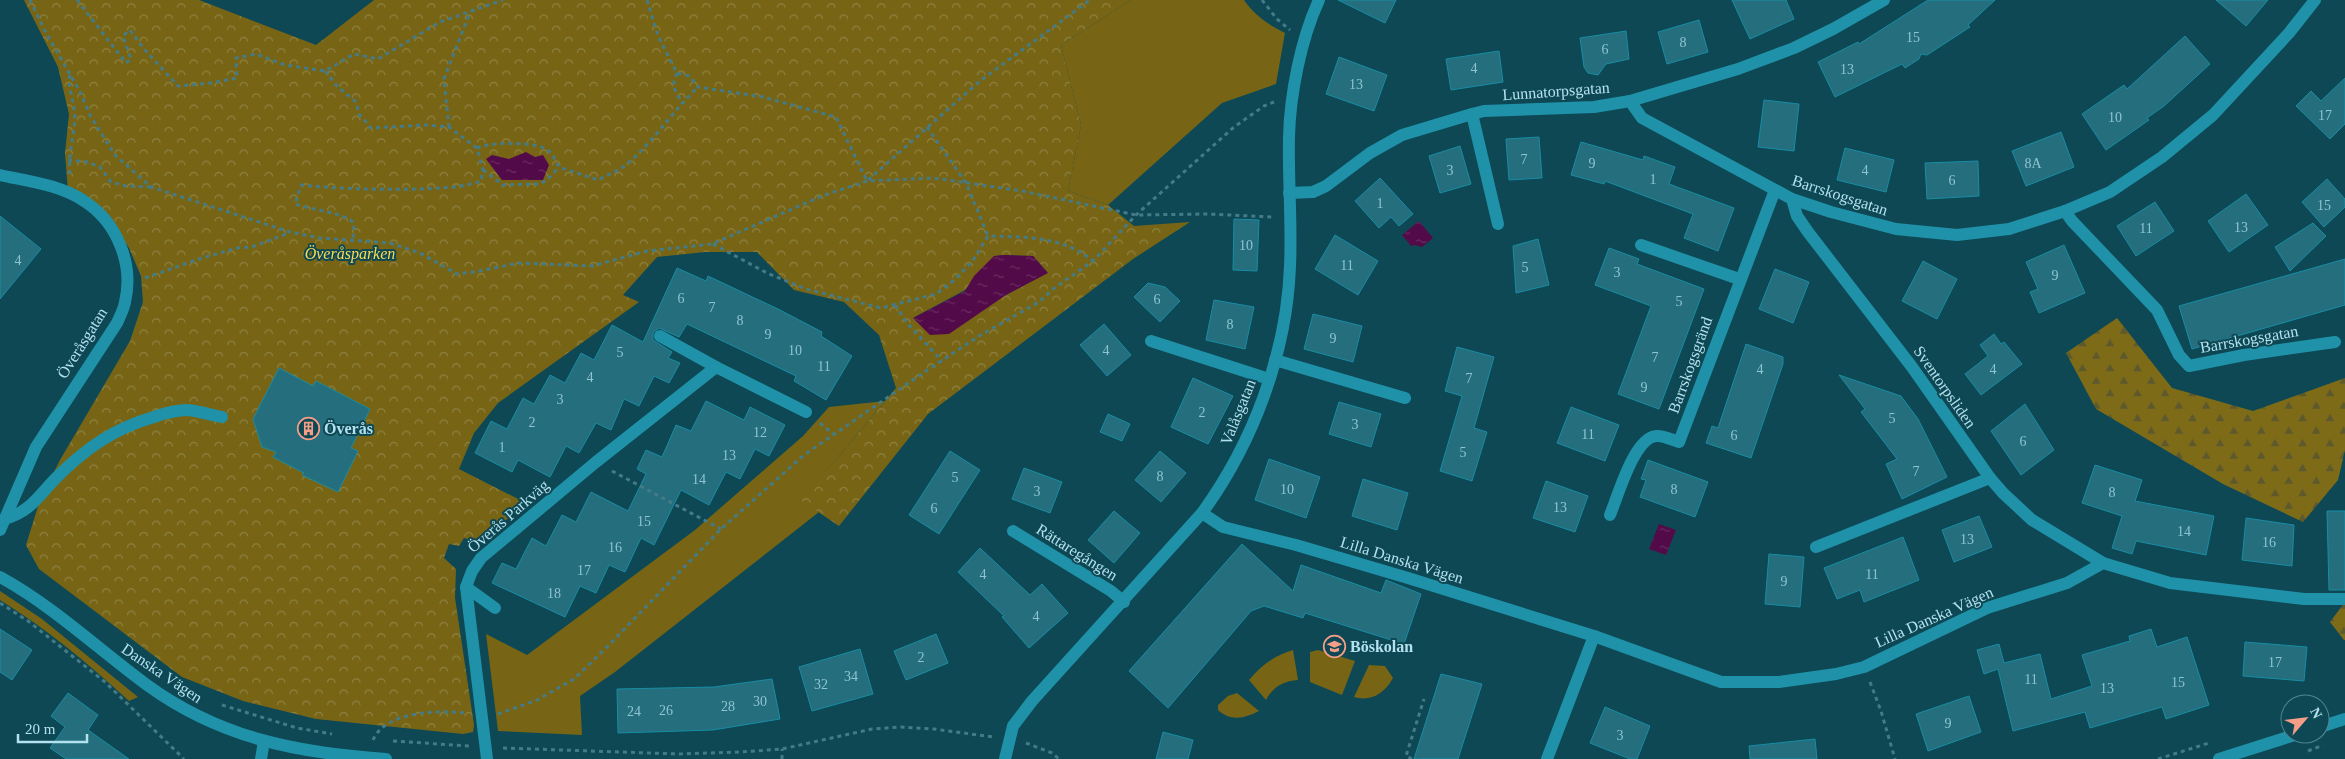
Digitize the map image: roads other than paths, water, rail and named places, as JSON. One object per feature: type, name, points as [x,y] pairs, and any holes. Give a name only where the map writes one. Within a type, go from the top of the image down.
[{"type":"street","name":"Valåsgatan","points":[[1005,759],[1013,726],[1032,701],[1124,602],[1202,513],[1233,467],[1269,379],[1285,318],[1290,266],[1289,134],[1293,101],[1306,35],[1319,0]]},
{"type":"street","name":"Lunnatorpsgatan","points":[[1289,193],[1313,192],[1326,186],[1374,150],[1402,135],[1472,114],[1492,111],[1594,107],[1630,101],[1738,69],[1794,48],[1833,29],[1884,0]]},
{"type":"street","name":"Barrskogsgatan","points":[[1630,101],[1642,118],[1792,199],[1896,229],[1957,235],[2009,229],[2065,211],[2110,192],[2162,157],[2213,115],[2289,33],[2315,0]]},
{"type":"street","points":[[1472,114],[1498,224]]},
{"type":"street","name":"Överåsgatan","points":[[0,175],[66,192],[84,200],[100,214],[120,242],[126,265],[127,288],[125,302],[117,323],[36,447],[2,524]]},
{"type":"street","name":"Barrskogsgränd","points":[[1610,515],[1638,447],[1648,438],[1657,436],[1679,442],[1739,279],[1775,190]]},
{"type":"street","name":"Sventorpsliden","points":[[1792,199],[1797,216],[1808,232],[1912,367],[1990,478],[2032,520],[2103,563]]},
{"type":"street","name":"Barrskogsgatan","points":[[2065,211],[2072,221],[2157,310],[2179,355],[2189,366],[2244,355],[2335,342]]},
{"type":"street","points":[[1641,245],[1739,279]]},
{"type":"street","points":[[660,336],[716,367],[806,412]]},
{"type":"street","points":[[1151,341],[1269,379]]},
{"type":"street","points":[[1275,360],[1405,398]]},
{"type":"street","name":"Överås Parkväg","points":[[466,587],[472,571],[481,558],[596,462],[716,367]]},
{"type":"street","points":[[2,524],[32,505],[80,454],[107,436],[125,427],[167,413],[188,410],[222,417]]},
{"type":"street","points":[[1816,547],[1990,478]]},
{"type":"street","name":"Lilla Danska Vägen","points":[[1202,513],[1223,527],[1296,545],[1408,578],[1594,636],[1721,682],[1779,682],[1836,674],[1864,667],[1987,608],[2067,583],[2103,563]]},
{"type":"street","name":"Rättaregången","points":[[1013,532],[1111,591],[1124,602]]},
{"type":"street","points":[[2103,563],[2170,583],[2304,599],[2345,599]]},
{"type":"street","name":"Danska Vägen","points":[[0,577],[43,606],[148,685],[188,712],[238,734],[310,752],[386,759]]},
{"type":"street","points":[[466,587],[495,608]]},
{"type":"street","points":[[466,587],[486,753]]},
{"type":"street","points":[[1547,759],[1594,636]]},
{"type":"street","points":[[2330,724],[2345,719]]},
{"type":"street","points":[[2219,759],[2280,740]]},
{"type":"street","points":[[261,759],[264,741]]},
{"type":"water","points":[[526,152],[535,157],[543,155],[549,165],[543,180],[502,180],[486,159],[492,155],[509,159]]},
{"type":"water","points":[[1419,221],[1433,238],[1422,247],[1411,246],[1402,235]]},
{"type":"water","points":[[994,256],[1033,256],[1048,273],[1006,295],[949,334],[930,335],[913,318],[965,291],[974,276]]},
{"type":"water","points":[[1659,524],[1676,530],[1666,555],[1649,549]]},
{"type":"place","name":"Överås","points":[[308,428]]},
{"type":"place","name":"Böskolan","points":[[1334,646]]},
{"type":"park label","name":"Överåsparken","points":[[350,253]]}]
